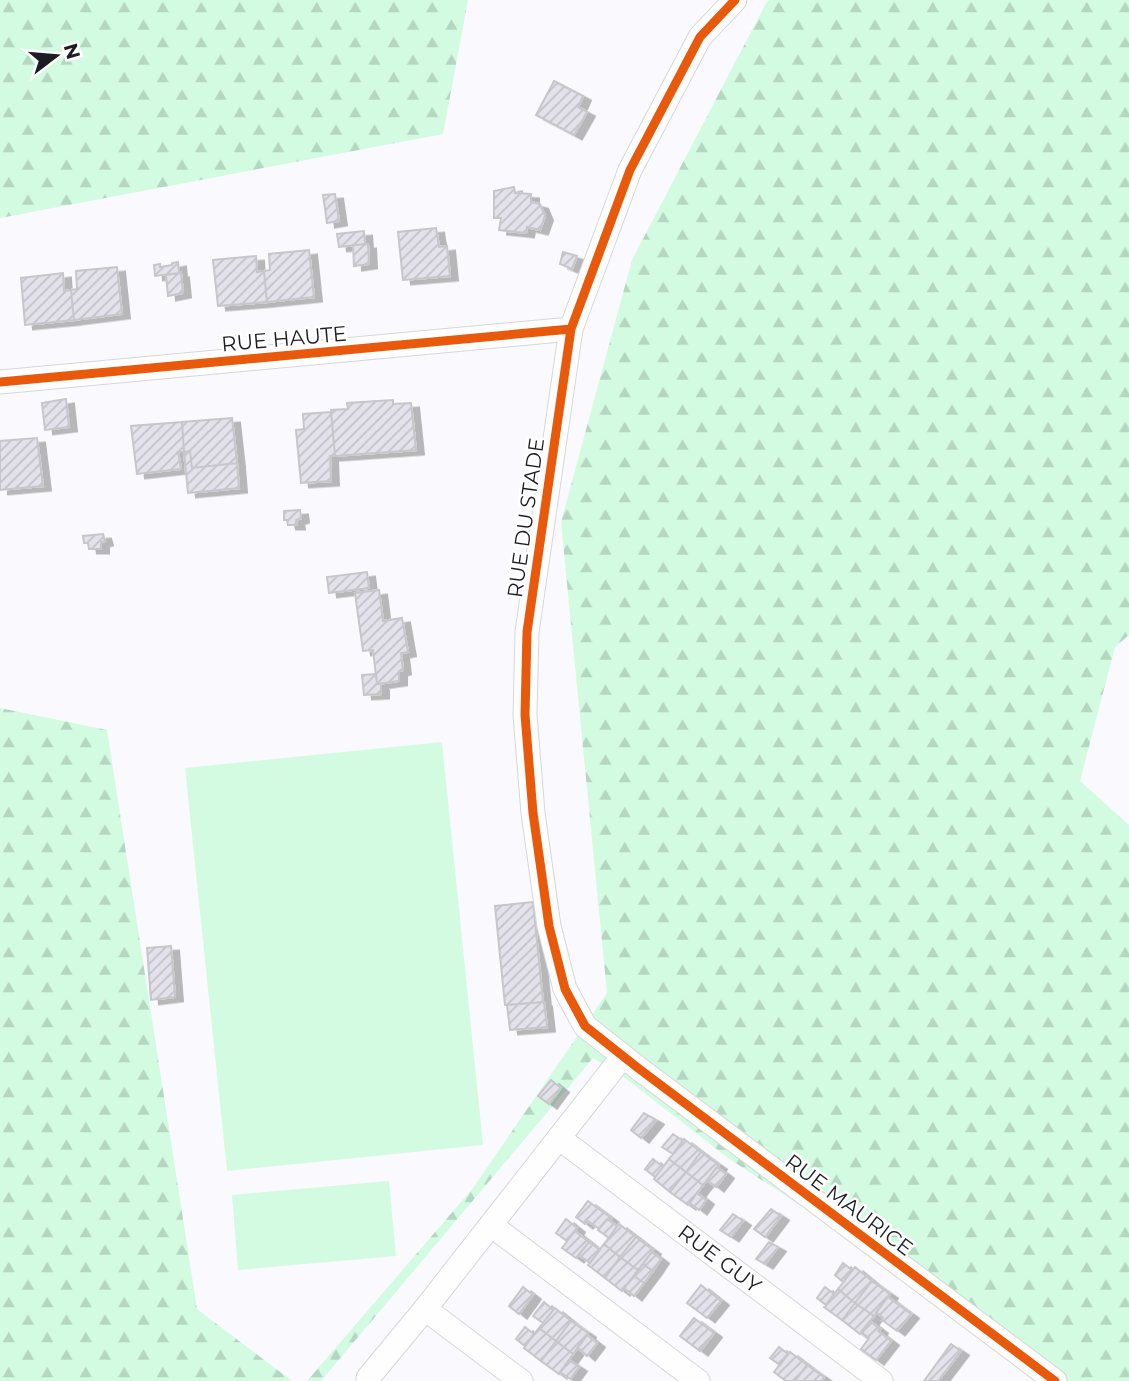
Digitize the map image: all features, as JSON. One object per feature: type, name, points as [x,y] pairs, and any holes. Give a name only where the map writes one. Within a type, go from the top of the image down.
[{"type":"street","name":"RUE DU STADE","points":[[623,1056],[585,1026],[565,989],[549,926],[533,813],[525,715],[527,632],[571,329],[630,170],[700,37],[734,0]]},
{"type":"street","name":"RUE HAUTE","points":[[0,382],[571,329]]},
{"type":"street","points":[[368,1381],[623,1056]]},
{"type":"street","name":"RUE MAURICE","points":[[623,1056],[1055,1381]]},
{"type":"street","name":"RUE GUY","points":[[559,1138],[881,1381]]},
{"type":"street","points":[[491,1225],[698,1381]]},
{"type":"street","points":[[425,1309],[521,1381]]},
{"type":"green space","points":[[0,0],[468,0],[443,134],[0,218]]},
{"type":"green space","points":[[769,0],[1129,0],[1129,635],[1115,647],[1080,781],[1129,825],[1129,1381],[1067,1381],[728,1158],[629,1081],[593,1058],[321,1381],[307,1381],[473,1188],[607,993],[561,522],[632,260]]},
{"type":"green space","points":[[0,708],[107,730],[197,1309],[292,1381],[0,1381]]},
{"type":"green space","points":[[442,742],[483,1145],[227,1171],[185,768]]},
{"type":"green space","points":[[389,1181],[396,1256],[238,1270],[232,1195]]},
{"type":"building","points":[[554,81],[583,96],[578,107],[587,112],[574,135],[536,115]]},
{"type":"building","points":[[514,187],[515,193],[531,194],[531,202],[540,204],[545,216],[540,230],[527,227],[526,233],[499,230],[501,218],[494,218],[494,191]]},
{"type":"building","points":[[335,194],[339,221],[327,223],[323,195]]},
{"type":"building","points":[[436,228],[439,247],[447,246],[450,276],[403,280],[398,232]]},
{"type":"building","points":[[364,231],[365,244],[339,247],[337,234]]},
{"type":"building","points":[[368,244],[369,264],[354,266],[353,245]]},
{"type":"building","points":[[309,250],[314,297],[267,302],[264,271],[270,270],[269,254]]},
{"type":"building","points":[[563,252],[577,256],[572,269],[560,264]]},
{"type":"building","points":[[256,256],[257,272],[264,271],[267,302],[218,306],[213,260]]},
{"type":"building","points":[[178,262],[179,273],[155,276],[154,265],[160,264],[160,267]]},
{"type":"building","points":[[117,267],[122,314],[74,320],[71,290],[77,289],[76,271]]},
{"type":"building","points":[[63,273],[64,291],[71,290],[74,320],[25,325],[21,278]]},
{"type":"building","points":[[181,273],[183,293],[168,296],[166,275]]},
{"type":"building","points":[[66,399],[69,427],[45,430],[42,403]]},
{"type":"building","points":[[393,400],[393,404],[411,403],[416,450],[335,456],[331,410],[348,409],[347,403]]},
{"type":"building","points":[[331,412],[335,456],[330,456],[331,481],[301,483],[296,430],[304,429],[303,414]]},
{"type":"building","points":[[232,418],[237,463],[192,468],[190,451],[184,452],[182,422]]},
{"type":"building","points":[[182,422],[184,452],[178,452],[181,469],[137,474],[131,426]]},
{"type":"building","points":[[37,438],[43,486],[0,490],[0,441]]},
{"type":"building","points":[[190,451],[192,468],[237,463],[239,488],[188,493],[184,452]]},
{"type":"building","points":[[300,510],[301,518],[296,520],[297,525],[288,525],[287,520],[284,520],[284,511]]},
{"type":"building","points":[[103,534],[105,541],[101,542],[101,549],[89,549],[88,543],[84,543],[83,536]]},
{"type":"building","points":[[367,572],[369,588],[329,593],[327,577]]},
{"type":"building","points":[[379,590],[383,621],[402,618],[408,652],[401,653],[403,670],[399,671],[399,681],[377,684],[373,650],[363,651],[355,593]]},
{"type":"building","points":[[376,674],[377,684],[381,684],[381,694],[364,695],[362,675]]},
{"type":"building","points":[[533,902],[543,1002],[505,1005],[495,906]]},
{"type":"building","points":[[171,946],[175,997],[151,1000],[147,948]]},
{"type":"building","points":[[544,1002],[547,1027],[510,1030],[507,1005]]},
{"type":"building","points":[[551,1080],[561,1088],[549,1104],[538,1096]]},
{"type":"building","points":[[644,1113],[656,1120],[641,1138],[631,1130]]},
{"type":"building","points":[[673,1134],[683,1141],[673,1154],[662,1147]]},
{"type":"building","points":[[684,1139],[701,1152],[686,1172],[669,1159]]},
{"type":"building","points":[[701,1152],[719,1165],[703,1185],[686,1172]]},
{"type":"building","points":[[653,1159],[663,1167],[655,1177],[645,1169]]},
{"type":"building","points":[[669,1159],[686,1172],[670,1192],[654,1179]]},
{"type":"building","points":[[717,1167],[726,1174],[716,1187],[707,1180]]},
{"type":"building","points":[[686,1172],[703,1185],[688,1205],[670,1192]]},
{"type":"building","points":[[697,1193],[706,1200],[699,1210],[690,1203]]},
{"type":"building","points":[[588,1201],[611,1218],[599,1229],[576,1217]]},
{"type":"building","points":[[771,1209],[781,1216],[765,1237],[754,1229]]},
{"type":"building","points":[[733,1214],[743,1221],[731,1237],[720,1230]]},
{"type":"building","points":[[566,1219],[577,1228],[567,1241],[556,1233]]},
{"type":"building","points":[[607,1219],[617,1226],[609,1238],[598,1230]]},
{"type":"building","points":[[619,1224],[636,1237],[620,1257],[604,1244]]},
{"type":"building","points":[[575,1231],[589,1242],[576,1258],[562,1248]]},
{"type":"building","points":[[636,1237],[653,1250],[638,1270],[620,1257]]},
{"type":"building","points":[[589,1242],[600,1250],[590,1263],[579,1255]]},
{"type":"building","points":[[769,1242],[778,1247],[765,1264],[756,1259]]},
{"type":"building","points":[[604,1244],[620,1257],[605,1278],[588,1265]]},
{"type":"building","points":[[652,1252],[661,1259],[653,1271],[643,1264]]},
{"type":"building","points":[[620,1257],[638,1270],[622,1291],[605,1278]]},
{"type":"building","points":[[843,1263],[852,1270],[843,1282],[835,1275]]},
{"type":"building","points":[[643,1264],[653,1271],[644,1283],[634,1276]]},
{"type":"building","points":[[855,1267],[872,1281],[855,1303],[838,1289]]},
{"type":"building","points":[[634,1276],[644,1283],[634,1296],[624,1288]]},
{"type":"building","points":[[872,1281],[890,1294],[874,1316],[855,1303]]},
{"type":"building","points":[[701,1285],[721,1301],[707,1318],[687,1303]]},
{"type":"building","points":[[523,1287],[533,1295],[519,1314],[509,1306]]},
{"type":"building","points":[[825,1287],[834,1294],[826,1305],[817,1298]]},
{"type":"building","points":[[838,1289],[855,1303],[842,1320],[824,1307]]},
{"type":"building","points":[[888,1297],[911,1314],[897,1331],[876,1312]]},
{"type":"building","points":[[544,1302],[553,1310],[543,1323],[533,1316]]},
{"type":"building","points":[[855,1303],[874,1316],[860,1334],[842,1320]]},
{"type":"building","points":[[555,1308],[571,1321],[556,1341],[539,1328]]},
{"type":"building","points":[[694,1318],[714,1333],[700,1351],[680,1336]]},
{"type":"building","points":[[571,1321],[588,1333],[573,1354],[556,1341]]},
{"type":"building","points":[[870,1321],[891,1341],[876,1360],[861,1349],[869,1338],[861,1332]]},
{"type":"building","points":[[525,1327],[534,1334],[525,1346],[516,1339]]},
{"type":"building","points":[[539,1328],[556,1341],[541,1361],[524,1348]]},
{"type":"building","points":[[587,1335],[597,1343],[587,1356],[578,1348]]},
{"type":"building","points":[[556,1341],[573,1354],[559,1374],[541,1361]]},
{"type":"building","points":[[951,1344],[961,1351],[938,1381],[924,1381]]},
{"type":"building","points":[[779,1347],[788,1354],[780,1365],[770,1358]]},
{"type":"building","points":[[790,1352],[807,1365],[795,1381],[786,1381],[774,1372]]},
{"type":"building","points":[[569,1360],[579,1367],[570,1379],[560,1372]]},
{"type":"building","points":[[807,1365],[824,1377],[822,1381],[795,1381]]},
{"type":"cycle path","points":[[735,0],[700,37],[630,170],[571,329],[527,632],[525,715],[533,813],[549,926],[565,989],[585,1026],[1055,1381]]},
{"type":"cycle path","points":[[0,382],[571,329]]}]
